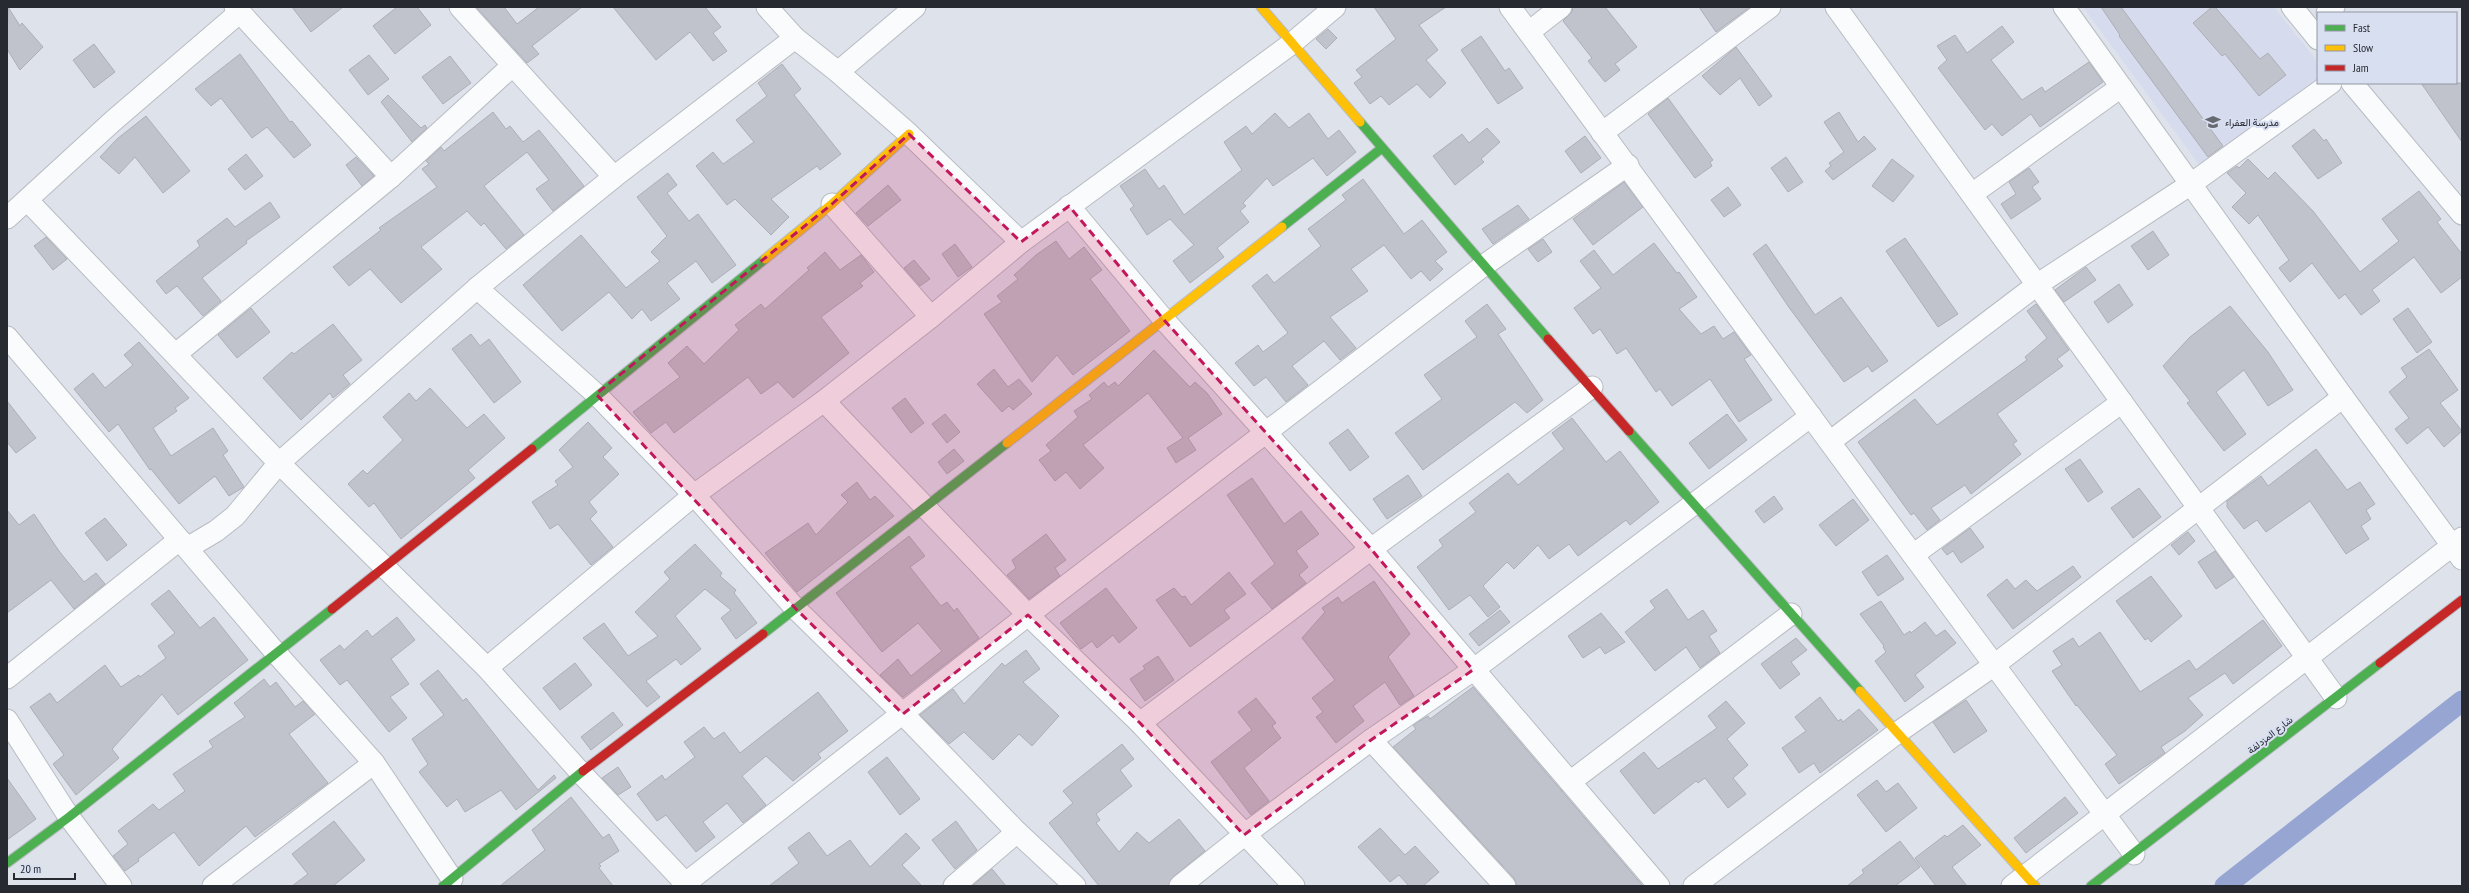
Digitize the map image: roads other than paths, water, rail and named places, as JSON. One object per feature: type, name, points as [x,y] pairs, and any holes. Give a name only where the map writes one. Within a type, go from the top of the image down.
[{"type":"street","points":[[460,7],[614,177]]},
{"type":"street","points":[[767,7],[795,38],[838,72],[909,134],[1021,242]]},
{"type":"street","points":[[838,72],[915,7]]},
{"type":"street","points":[[1261,7],[1291,44],[1483,266],[1592,387],[1897,734],[2025,883],[2104,813],[2307,658],[2459,547],[2343,397],[2064,7]]},
{"type":"street","points":[[487,668],[694,496],[824,400],[931,317],[1021,242],[1291,44],[1335,7]]},
{"type":"street","points":[[1510,7],[1602,133],[1628,165],[1811,416],[1831,441],[1993,666],[2134,854]]},
{"type":"street","points":[[1529,32],[1561,7]]},
{"type":"street","points":[[1602,133],[1770,7]]},
{"type":"street","points":[[1836,7],[2038,284],[2197,507],[2336,698]]},
{"type":"street","points":[[2292,7],[2315,29]]},
{"type":"street","points":[[7,218],[28,201],[113,121],[237,10],[390,177]]},
{"type":"street","points":[[180,540],[189,547],[216,531],[235,516],[279,463],[477,288],[614,177],[795,38]]},
{"type":"street","points":[[176,354],[390,177],[512,66]]},
{"type":"street","points":[[1831,441],[2038,284],[2191,184],[2330,84]]},
{"type":"street","points":[[2353,84],[2462,214]]},
{"type":"street","points":[[1972,194],[2121,87]]},
{"type":"street","points":[[7,863],[69,817],[386,567],[596,394],[832,204],[909,134]]},
{"type":"street","points":[[7,337],[276,653],[374,762],[447,882],[581,774],[796,609],[1165,321],[1382,148]]},
{"type":"street","points":[[28,201],[279,463],[487,668],[581,774],[685,885],[1028,615],[1483,266],[1628,165]]},
{"type":"street","points":[[832,204],[931,317]]},
{"type":"street","points":[[1069,206],[1165,321],[1371,549],[1659,886]]},
{"type":"street","points":[[477,288],[596,394],[694,496],[796,609],[903,714],[1017,832],[1075,886]]},
{"type":"street","points":[[1140,723],[1371,549],[1592,387]]},
{"type":"street","points":[[1694,886],[1897,734],[1993,666],[2197,507],[2343,397]]},
{"type":"street","points":[[824,400],[924,508],[1028,615],[1140,723],[1244,835],[1294,886]]},
{"type":"street","points":[[1913,554],[2122,402]]},
{"type":"street","points":[[1180,886],[1244,835],[1371,740],[1474,670],[1811,416]]},
{"type":"street","points":[[7,678],[180,540]]},
{"type":"street","name":"شارع المزدلفة","points":[[2091,886],[2462,600]]},
{"type":"street","points":[[1570,782],[1791,614]]},
{"type":"street","points":[[7,720],[69,817],[121,886]]},
{"type":"street","points":[[1371,740],[1505,886]]},
{"type":"street","points":[[213,886],[374,762]]},
{"type":"street","points":[[954,886],[1017,832]]},
{"type":"waterway","points":[[2225,886],[2462,701]]},
{"type":"place","name":"مدرسة العفراء","points":[[2213,122]]}]
